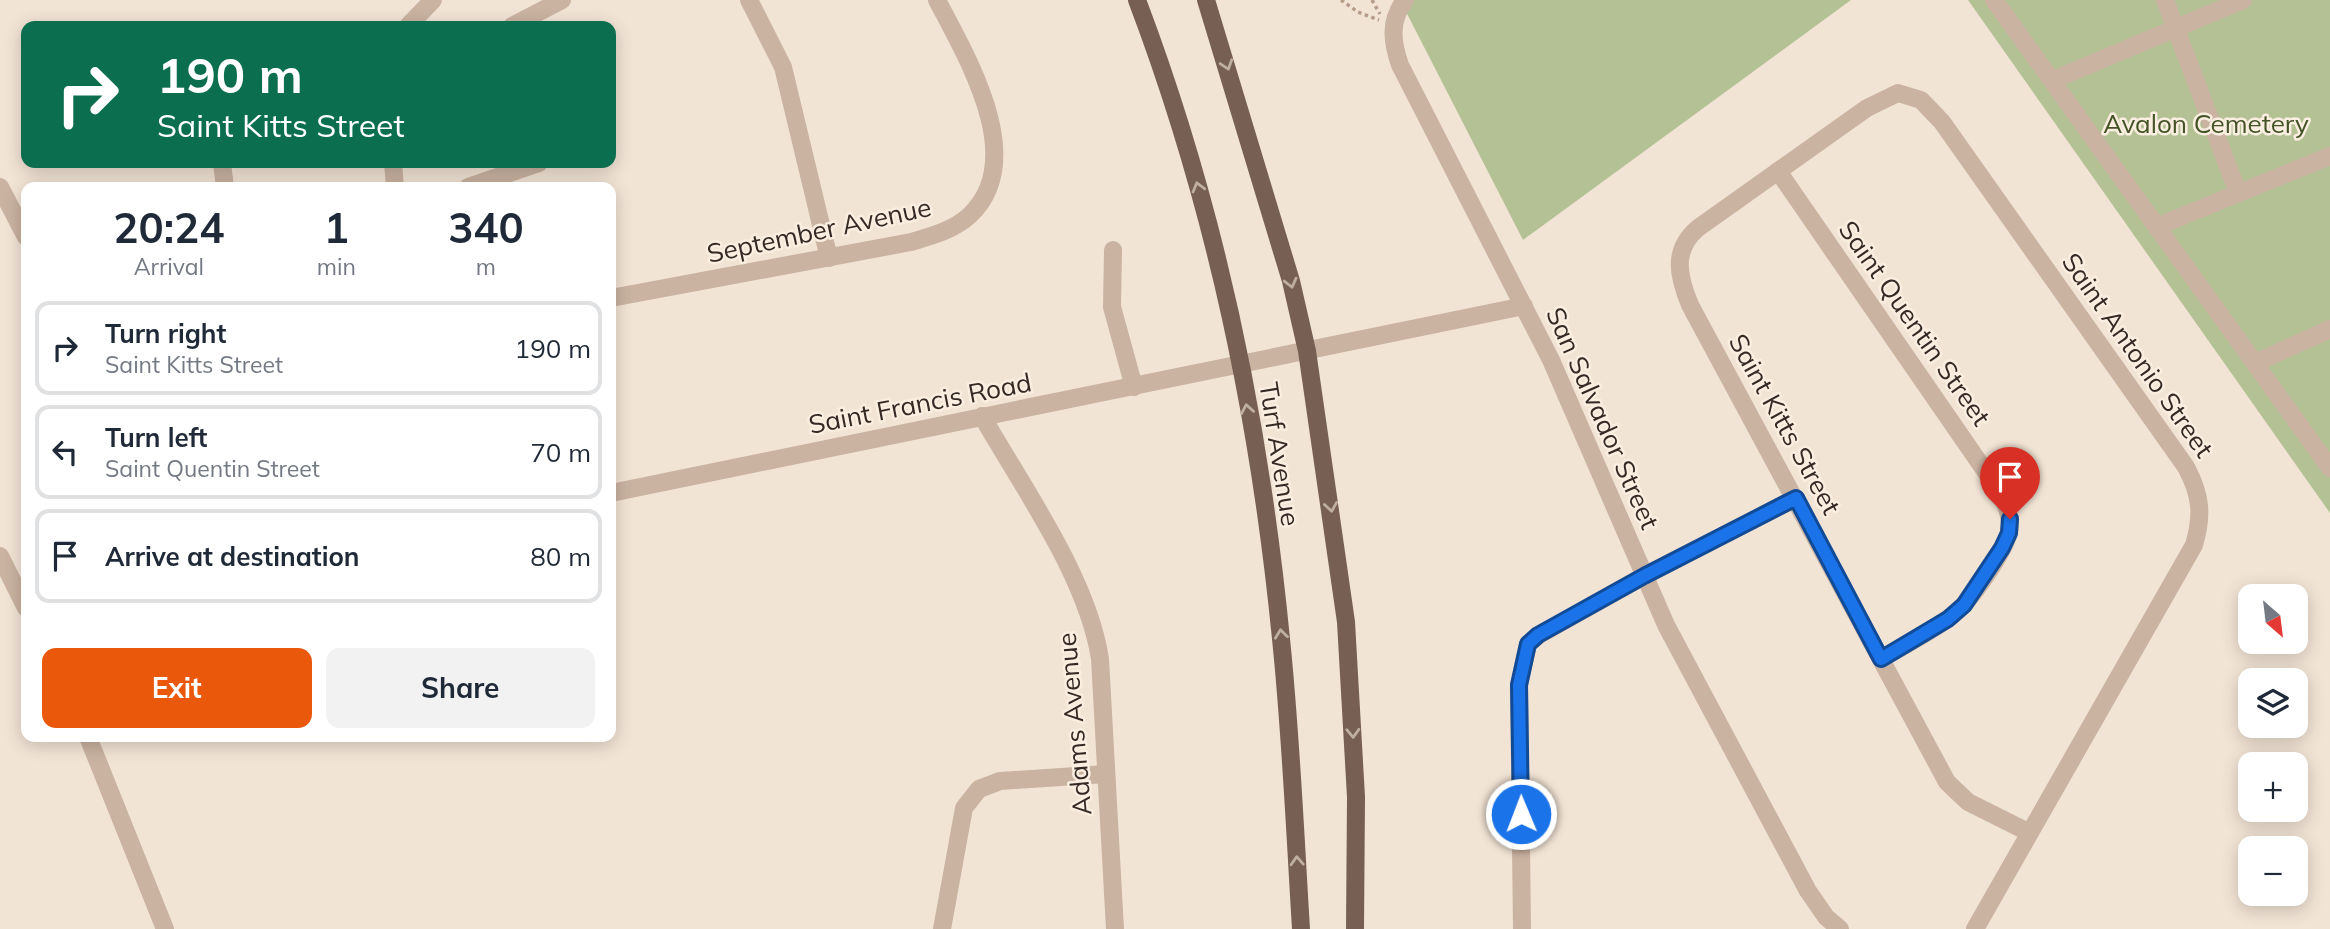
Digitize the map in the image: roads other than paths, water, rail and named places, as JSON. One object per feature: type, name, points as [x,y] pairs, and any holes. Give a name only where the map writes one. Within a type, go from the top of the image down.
[{"type":"main road","name":"Turf Avenue","points":[[1137,0],[1175,105],[1204,212],[1240,367],[1263,503],[1281,637],[1301,929]]},
{"type":"main road","name":"Turf Avenue","points":[[1206,0],[1283,255],[1307,351],[1335,528],[1347,634],[1356,797],[1355,929]]},
{"type":"street","points":[[413,21],[433,0]]},
{"type":"street","points":[[522,21],[562,0]]},
{"type":"street","points":[[749,0],[774,46],[789,88],[828,258]]},
{"type":"street","name":"September Avenue","points":[[616,297],[828,258],[944,232],[971,214],[988,189],[996,153],[990,122],[968,61],[937,0]]},
{"type":"street","points":[[1405,0],[1388,24],[1394,47],[1524,306]]},
{"type":"street","points":[[1994,0],[2330,468]]},
{"type":"street","points":[[2165,0],[2238,193]]},
{"type":"street","points":[[2053,80],[2175,26],[2243,0]]},
{"type":"street","name":"Saint Kitts Street","points":[[1908,94],[1898,93],[1878,101],[1689,236],[1683,244],[1679,266],[1690,305],[1947,782],[1968,802],[2028,832]]},
{"type":"street","name":"Saint Antonio Street","points":[[1908,94],[1921,100],[1942,122],[2186,467],[2197,489],[2200,524],[2194,545],[1975,929]]},
{"type":"street","points":[[2158,226],[2330,156]]},
{"type":"street","points":[[483,182],[524,168]]},
{"type":"street","name":"Saint Quentin Street","points":[[1778,170],[1999,491],[2010,519],[2009,533],[2002,548],[1964,605],[1948,619],[1881,659]]},
{"type":"street","points":[[0,187],[21,227]]},
{"type":"street","points":[[1113,250],[1112,307],[1134,387]]},
{"type":"street","name":"San Salvador Street","points":[[1240,367],[1524,306],[1575,412],[1644,576],[1689,669],[1816,905],[1840,929]]},
{"type":"street","points":[[2255,363],[2330,329]]},
{"type":"street","name":"Saint Francis Road","points":[[616,493],[982,416],[1240,367]]},
{"type":"street","name":"Adams Avenue","points":[[982,416],[1078,584],[1089,610],[1100,659],[1115,929]]},
{"type":"street","points":[[1522,929],[1519,685],[1528,644],[1538,635],[1644,576],[1796,498]]},
{"type":"street","points":[[0,556],[21,598]]},
{"type":"street","points":[[90,742],[165,929]]},
{"type":"street","points":[[942,929],[964,808],[979,789],[1000,781],[1106,774]]},
{"type":"park label","name":"Avalon Cemetery","points":[[2206,123]]}]
